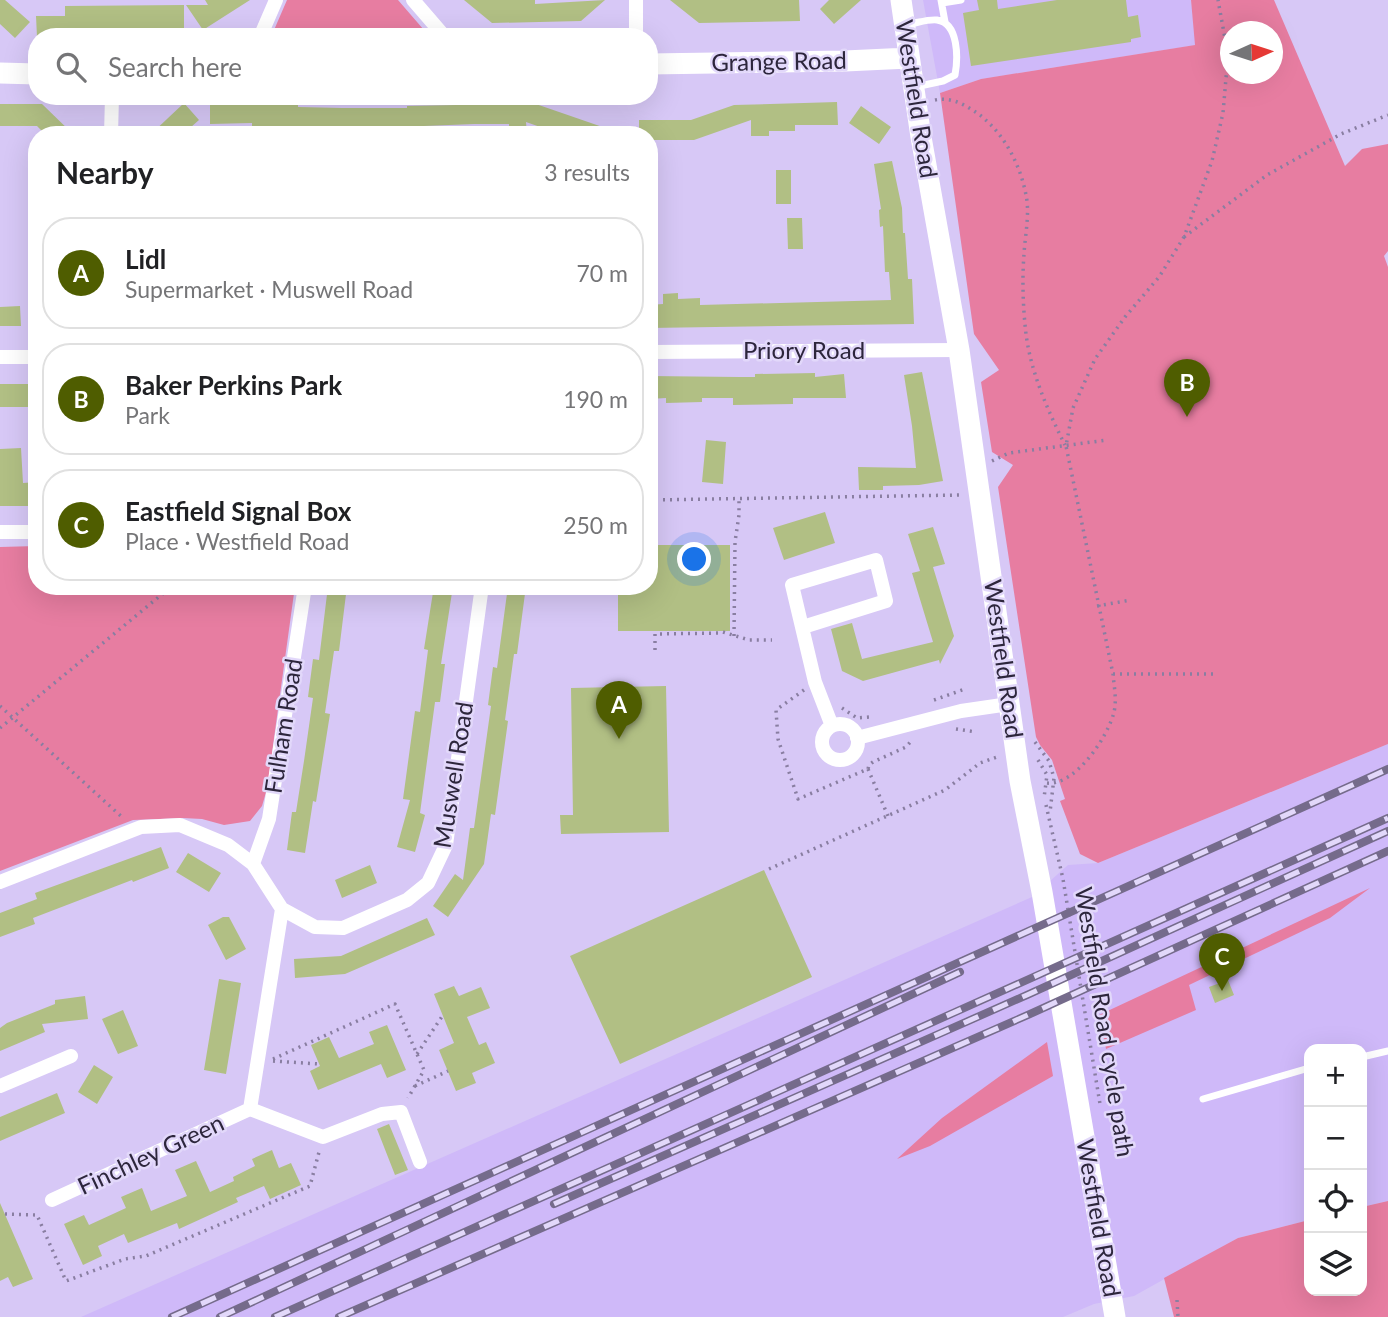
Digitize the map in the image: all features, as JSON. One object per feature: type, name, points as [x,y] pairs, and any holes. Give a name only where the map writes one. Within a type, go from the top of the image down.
[{"type":"street","points":[[264,28],[276,0]]},
{"type":"street","points":[[412,0],[437,28]]},
{"type":"street","points":[[636,0],[636,28]]},
{"type":"street","name":"Westfield Road","points":[[901,0],[915,98],[959,350],[1020,781],[1042,892],[1114,1308]]},
{"type":"street","name":"Grange Road","points":[[658,64],[909,58]]},
{"type":"street","points":[[0,73],[28,74]]},
{"type":"street","points":[[111,126],[112,105]]},
{"type":"street","name":"Priory Road","points":[[658,352],[959,350]]},
{"type":"street","points":[[0,357],[28,357]]},
{"type":"street","points":[[0,532],[28,532]]},
{"type":"street","points":[[803,627],[886,601],[876,561],[792,585],[815,682],[832,726]]},
{"type":"street","name":"Fulham Road","points":[[253,864],[269,819],[304,595]]},
{"type":"street","name":"Muswell Road","points":[[282,909],[315,927],[342,928],[407,900],[428,883],[446,845],[481,595]]},
{"type":"street","points":[[857,738],[961,711],[1009,704]]},
{"type":"street","points":[[843,724],[853,729],[858,746],[851,756],[840,760],[830,757],[822,743],[825,733],[832,726],[843,724]]},
{"type":"street","points":[[0,882],[141,827],[180,825],[228,845],[253,864],[282,909]]},
{"type":"street","name":"Finchley Green","points":[[250,1110],[282,909]]},
{"type":"street","points":[[0,1086],[71,1056]]},
{"type":"street","name":"Finchley Green","points":[[52,1200],[250,1110],[323,1137]]},
{"type":"street","points":[[323,1137],[382,1114],[401,1112],[420,1162]]},
{"type":"lane","points":[[915,98],[956,75],[958,58],[953,33],[945,22],[942,2],[961,0]]},
{"type":"lane","points":[[904,25],[935,20],[945,22]]},
{"type":"lane","points":[[1367,1056],[1388,1051]]},
{"type":"lane","points":[[1203,1099],[1304,1069]]},
{"type":"path","points":[[1066,446],[1073,408],[1095,359],[1125,317],[1159,277],[1184,237],[1212,161],[1223,113],[1228,55],[1219,0]]},
{"type":"path","points":[[915,98],[962,103],[986,118],[1008,147],[1027,198],[1023,268],[1026,336],[1045,405],[1066,446],[1113,674],[1115,710],[1103,737],[1077,770],[1066,779],[1050,783]]},
{"type":"path","points":[[1184,237],[1267,176],[1341,134],[1388,115]]},
{"type":"path","points":[[990,461],[1009,453],[1107,440]]},
{"type":"path","points":[[658,500],[965,495]]},
{"type":"path","points":[[734,636],[738,497]]},
{"type":"path","points":[[0,728],[161,595]]},
{"type":"path","points":[[1097,606],[1131,600]]},
{"type":"path","points":[[655,650],[654,634],[723,632],[749,640],[772,640]]},
{"type":"path","points":[[1113,674],[1217,674]]},
{"type":"path","points":[[815,682],[776,710],[778,739],[798,799],[868,769],[873,762],[906,747],[914,737]]},
{"type":"path","points":[[929,702],[965,689]]},
{"type":"path","points":[[838,703],[843,710],[857,718],[870,717]]},
{"type":"path","points":[[0,706],[127,822]]},
{"type":"path","points":[[949,728],[976,732]]},
{"type":"path","points":[[1034,740],[1049,761],[1054,778],[1050,783]]},
{"type":"path","points":[[769,869],[946,790],[980,764],[999,756]]},
{"type":"path","points":[[1041,764],[1050,783]]},
{"type":"path","points":[[868,769],[888,816]]},
{"type":"path","name":"Westfield Road cycle path","points":[[1050,783],[1050,815],[1101,1112]]},
{"type":"path","points":[[319,1064],[269,1060],[395,1004],[424,1070],[401,1112]]},
{"type":"path","points":[[417,1054],[443,1015]]},
{"type":"path","points":[[414,1087],[448,1071]]},
{"type":"path","points":[[5,1214],[37,1216],[66,1281],[125,1259],[146,1256],[310,1186],[323,1137]]},
{"type":"path","points":[[1177,1300],[1178,1317]]},
{"type":"shaded area","points":[[287,0],[398,0],[422,28],[275,28]]},
{"type":"shaded area","points":[[923,0],[1191,0],[1196,45],[981,79],[940,93]]},
{"type":"shaded area","points":[[1191,0],[1274,0],[1283,21],[1220,21],[1220,84],[1283,84],[1283,21],[1345,166],[1362,149],[1388,144],[1388,251],[1384,256],[1388,267],[1388,744],[1098,863],[1080,854],[1060,801],[1065,799],[1052,760],[1036,737],[998,487],[1013,465],[992,452],[981,382],[999,370],[974,334],[940,93],[981,79],[1195,45]]},
{"type":"shaded area","points":[[28,546],[28,595],[294,595],[267,789],[262,806],[250,821],[224,825],[202,819],[133,820],[0,871],[0,547]]},
{"type":"shaded area","points":[[1388,744],[1388,1201],[1367,1206],[1367,1044],[1304,1044],[1304,1221],[1238,1238],[1134,1296],[1094,1304],[1063,1317],[81,1317],[1032,897],[1068,865],[1098,863]]},
{"type":"shaded area","points":[[1370,888],[1330,918],[1189,985],[1196,1010],[1106,1049],[1099,1015]]},
{"type":"shaded area","points":[[1047,1042],[1053,1076],[930,1146],[897,1159],[942,1118]]},
{"type":"shaded area","points":[[1388,1201],[1388,1317],[1174,1317],[1164,1278],[1238,1238],[1304,1221],[1304,1296],[1367,1296],[1367,1206]]},
{"type":"building","points":[[0,0],[5,0],[30,22],[15,38],[0,24]]},
{"type":"building","points":[[205,0],[250,0],[206,28],[202,28],[186,5],[208,5]]},
{"type":"building","points":[[464,0],[535,0],[535,4],[605,0],[581,21],[492,23]]},
{"type":"building","points":[[670,0],[799,0],[800,21],[699,23]]},
{"type":"building","points":[[829,0],[861,0],[834,24],[820,9]]},
{"type":"building","points":[[977,0],[997,0],[998,9],[1057,0],[1126,0],[1128,17],[1138,15],[1141,37],[1131,39],[1131,42],[971,66],[963,13],[979,10]]},
{"type":"building","points":[[184,5],[184,28],[37,28],[36,16],[65,16],[65,6]]},
{"type":"building","points":[[837,102],[838,125],[795,125],[795,131],[769,131],[769,136],[751,136],[751,120],[694,140],[658,140],[658,126],[639,126],[639,120],[691,120],[734,105]]},
{"type":"building","points":[[0,104],[28,104],[43,105],[65,126],[28,126],[0,126]]},
{"type":"building","points":[[182,105],[186,105],[199,120],[192,126],[160,126]]},
{"type":"building","points":[[210,105],[407,108],[539,105],[600,126],[537,126],[526,122],[526,126],[210,124]]},
{"type":"building","points":[[861,106],[891,127],[879,144],[849,123]]},
{"type":"building","points":[[892,161],[902,208],[908,279],[912,279],[914,324],[658,328],[658,304],[663,304],[663,294],[678,293],[678,299],[700,298],[700,305],[891,300],[889,272],[885,272],[883,226],[880,227],[881,209],[874,164]]},
{"type":"building","points":[[776,170],[791,170],[791,204],[776,204]]},
{"type":"building","points":[[787,218],[802,218],[803,249],[788,249]]},
{"type":"building","points":[[20,306],[21,326],[0,326],[0,307]]},
{"type":"building","points":[[922,372],[943,481],[883,486],[883,490],[859,490],[858,467],[916,468],[904,375]]},
{"type":"building","points":[[815,373],[815,377],[844,374],[846,398],[793,398],[793,404],[733,405],[733,398],[702,398],[702,402],[666,403],[666,398],[658,398],[658,376],[755,377],[755,374]]},
{"type":"building","points":[[0,384],[28,384],[28,407],[0,407]]},
{"type":"building","points":[[706,440],[726,442],[723,484],[702,482]]},
{"type":"building","points":[[21,448],[23,483],[28,483],[28,506],[0,506],[0,449]]},
{"type":"building","points":[[825,512],[835,543],[784,560],[773,528]]},
{"type":"building","points":[[933,527],[945,564],[933,567],[954,636],[940,664],[939,660],[863,681],[842,671],[831,629],[852,623],[862,659],[933,642],[912,573],[920,571],[908,534]]},
{"type":"building","points":[[658,545],[730,545],[730,631],[618,631],[618,595],[658,595]]},
{"type":"building","points":[[327,595],[346,595],[339,651],[334,651],[325,713],[330,714],[305,853],[287,850],[292,812],[296,812],[313,698],[308,697],[313,659],[319,660]]},
{"type":"building","points":[[433,595],[452,595],[441,664],[445,664],[440,702],[435,702],[420,813],[425,815],[415,852],[397,847],[410,800],[403,799],[415,711],[420,712],[428,650],[424,649]]},
{"type":"building","points":[[507,595],[525,595],[505,720],[508,721],[495,815],[491,814],[484,864],[448,917],[433,906],[455,874],[463,880],[470,828],[474,828],[491,706],[488,705],[493,667],[497,668]]},
{"type":"building","points":[[666,686],[669,832],[561,834],[560,815],[573,815],[571,688]]},
{"type":"building","points":[[161,847],[169,868],[33,918],[35,924],[0,937],[0,913],[37,899],[35,893]]},
{"type":"building","points":[[188,853],[221,873],[209,892],[176,872]]},
{"type":"building","points":[[370,865],[377,883],[342,898],[335,880]]},
{"type":"building","points":[[764,870],[812,977],[620,1064],[570,956]]},
{"type":"building","points":[[223,917],[229,917],[246,949],[226,960],[208,925]]},
{"type":"building","points":[[427,918],[435,935],[345,974],[295,978],[294,959],[341,956]]},
{"type":"building","points":[[219,979],[241,983],[226,1074],[204,1070]]},
{"type":"building","points":[[1228,980],[1234,995],[1215,1003],[1209,987]]},
{"type":"building","points":[[454,986],[459,996],[481,987],[490,1008],[467,1017],[479,1045],[486,1042],[495,1063],[472,1073],[476,1083],[456,1091],[439,1050],[454,1043],[434,994]]},
{"type":"building","points":[[85,996],[88,1019],[42,1024],[45,1032],[0,1051],[0,1028],[7,1023],[55,1004],[55,1000]]},
{"type":"building","points":[[123,1010],[138,1046],[118,1054],[102,1019]]},
{"type":"building","points":[[387,1025],[406,1070],[387,1078],[381,1064],[318,1090],[310,1071],[320,1066],[311,1045],[329,1037],[339,1058],[374,1044],[369,1032]]},
{"type":"building","points":[[94,1065],[113,1077],[97,1104],[78,1092]]},
{"type":"building","points":[[57,1093],[65,1113],[0,1141],[0,1117]]},
{"type":"building","points":[[389,1124],[408,1170],[395,1175],[377,1129]]},
{"type":"building","points":[[272,1150],[279,1168],[291,1163],[301,1185],[270,1199],[264,1186],[236,1198],[238,1202],[179,1229],[177,1223],[128,1243],[124,1234],[98,1246],[102,1256],[83,1265],[64,1224],[84,1215],[89,1225],[126,1208],[121,1197],[142,1188],[151,1211],[187,1196],[175,1170],[196,1161],[210,1192],[234,1181],[233,1177],[255,1166],[252,1159]]},
{"type":"building","points":[[0,1203],[33,1279],[13,1287],[8,1277],[0,1281]]},
{"type":"railway","points":[[172,1317],[1388,769]]},
{"type":"railway","points":[[275,1317],[1388,818]]},
{"type":"railway","points":[[554,1204],[1027,995],[1388,831]]},
{"type":"railway","points":[[339,1317],[1030,1014],[1388,851]]},
{"type":"railway","points":[[220,1317],[960,972]]},
{"type":"place","name":"Baker Perkins Park","points":[[1187,417]]},
{"type":"place","name":"Lidl","points":[[619,739]]},
{"type":"place","name":"Eastfield Signal Box","points":[[1222,991]]}]
